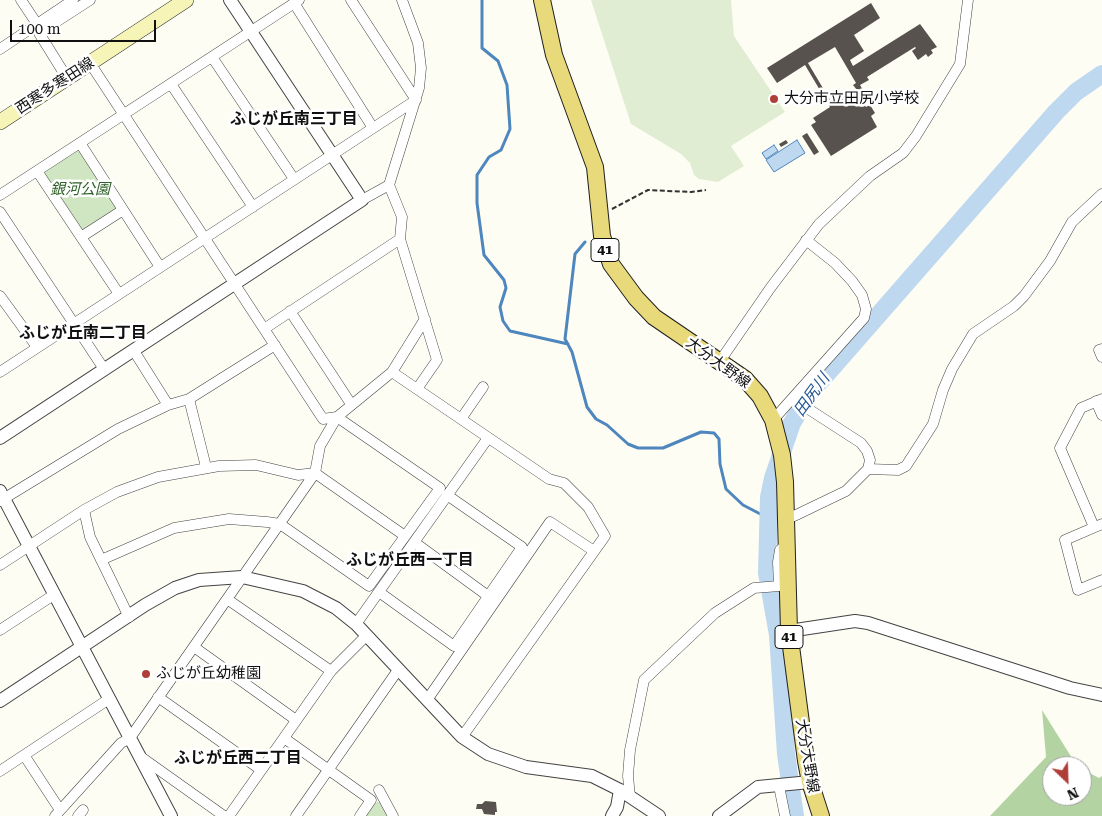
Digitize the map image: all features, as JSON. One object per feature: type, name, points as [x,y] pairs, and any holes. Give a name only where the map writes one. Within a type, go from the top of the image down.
[{"type":"main road","name":"西寒多寒田線","points":[[2,118],[186,0]]},
{"type":"main road","name":"大分大野線","points":[[542,0],[554,55],[595,167],[602,236],[611,264],[636,298],[654,317],[745,379],[760,396],[775,427],[782,455],[786,517],[789,631],[804,782],[821,816]]},
{"type":"street","points":[[21,0],[37,24]]},
{"type":"street","points":[[0,48],[73,0]]},
{"type":"street","points":[[67,78],[39,33],[90,0]]},
{"type":"street","points":[[230,0],[362,200]]},
{"type":"street","points":[[352,0],[416,100]]},
{"type":"street","points":[[402,0],[418,43],[421,68],[416,100],[389,185],[402,217],[400,238],[437,360],[417,389]]},
{"type":"street","points":[[720,361],[806,240],[841,201],[870,176],[903,153],[916,136],[960,64],[968,0]]},
{"type":"street","points":[[0,195],[297,2],[373,128]]},
{"type":"street","points":[[212,57],[294,179]]},
{"type":"street","points":[[90,63],[324,419],[337,417],[440,488],[378,592],[356,624]]},
{"type":"street","points":[[171,84],[252,207]]},
{"type":"street","points":[[0,372],[416,100]]},
{"type":"street","points":[[80,143],[160,267]]},
{"type":"street","points":[[37,171],[119,294]]},
{"type":"street","points":[[0,438],[234,283],[362,200],[389,185]]},
{"type":"street","points":[[868,469],[898,470],[906,466],[933,424],[943,390],[952,369],[973,334],[1014,306],[1024,296],[1050,261],[1072,222],[1102,194]]},
{"type":"street","points":[[81,237],[123,210]]},
{"type":"street","points":[[0,212],[104,369]]},
{"type":"street","points":[[264,329],[400,238]]},
{"type":"street","points":[[775,427],[792,399],[864,318],[866,309],[862,296],[852,281],[835,263],[806,240]]},
{"type":"street","points":[[0,296],[37,347]]},
{"type":"street","points":[[290,311],[350,404]]},
{"type":"street","points":[[24,755],[57,813],[121,743],[130,738],[315,473],[320,446],[337,417],[350,404],[392,372],[425,320]]},
{"type":"street","points":[[171,816],[55,594],[1,497],[118,428],[168,405],[189,399],[274,345]]},
{"type":"street","points":[[1102,349],[1099,350],[1102,357]]},
{"type":"street","points":[[134,351],[168,405]]},
{"type":"street","points":[[392,372],[549,479],[564,483],[588,507],[605,536],[462,737]]},
{"type":"street","points":[[461,419],[483,387]]},
{"type":"street","points":[[189,399],[206,467]]},
{"type":"street","points":[[786,517],[794,516],[846,491],[868,469],[870,460],[868,450],[861,443],[792,399]]},
{"type":"street","points":[[1102,415],[1099,400],[1081,408],[1060,448],[1098,526],[1065,540],[1078,590],[1102,580]]},
{"type":"street","points":[[101,560],[159,533],[199,522],[229,519],[280,524],[369,586],[447,495],[488,438]]},
{"type":"street","points":[[0,565],[84,510],[143,481],[206,467],[256,466],[298,475],[315,473],[488,596]]},
{"type":"street","points":[[378,592],[454,646],[522,547],[447,495]]},
{"type":"street","points":[[84,510],[90,537],[129,617]]},
{"type":"street","points":[[427,700],[550,522],[594,551]]},
{"type":"street","points":[[612,816],[625,793],[630,750],[644,680],[715,613],[757,588],[779,586],[780,550],[786,546]]},
{"type":"street","points":[[0,701],[83,648],[145,605],[175,588],[199,580],[242,578],[303,592],[336,608],[356,624],[365,637],[462,737],[488,754],[526,767],[592,776],[625,793],[659,816]]},
{"type":"street","points":[[0,630],[55,594]]},
{"type":"street","points":[[228,599],[331,670]]},
{"type":"street","points":[[789,631],[838,622],[862,622],[1070,688],[1102,695]]},
{"type":"street","points":[[229,816],[331,670],[365,637]]},
{"type":"street","points":[[194,647],[296,720]]},
{"type":"street","points":[[296,816],[398,670]]},
{"type":"street","points":[[158,697],[261,770]]},
{"type":"street","points":[[0,771],[109,699]]},
{"type":"street","points":[[284,738],[371,800],[360,816]]},
{"type":"street","points":[[139,756],[224,816]]},
{"type":"street","points":[[719,816],[754,789],[804,782]]},
{"type":"street","points":[[781,786],[785,816]]},
{"type":"street","points":[[379,790],[394,816]]},
{"type":"path","points":[[607,211],[623,205],[648,190],[691,192],[706,190]]},
{"type":"green space","points":[[591,0],[731,0],[734,36],[785,112],[731,146],[744,166],[718,182],[699,179],[694,175],[690,163],[681,154],[631,124]]},
{"type":"green space","name":"銀河公園","points":[[77,150],[81,151],[117,208],[116,212],[81,231],[45,176],[45,171]]},
{"type":"green space","points":[[1042,710],[1071,756],[1046,756]]},
{"type":"green space","points":[[1042,761],[1042,806],[1092,806],[1092,774],[1099,778],[1102,776],[1102,816],[990,816]]},
{"type":"green space","points":[[381,801],[389,816],[365,816],[374,803]]},
{"type":"water","points":[[797,140],[805,153],[774,172],[766,160]]},
{"type":"water","points":[[774,145],[778,151],[766,159],[762,153]]},
{"type":"building","points":[[871,3],[880,18],[854,35],[864,51],[850,60],[853,66],[920,24],[937,47],[931,50],[933,53],[928,57],[926,54],[918,60],[912,51],[915,47],[867,77],[869,80],[860,85],[864,92],[858,95],[866,107],[870,105],[875,113],[871,116],[877,127],[831,156],[811,125],[816,122],[813,118],[830,107],[805,65],[777,83],[767,68]],"holes":[[[835,47],[856,83],[853,85],[857,90],[833,105],[808,63]]]},
{"type":"building","points":[[807,133],[819,152],[814,155],[802,136]]},
{"type":"building","points":[[786,140],[788,143],[781,147],[779,144]]},
{"type":"building","points":[[485,801],[496,802],[497,812],[495,812],[495,815],[484,814],[482,809],[476,809],[477,804],[482,804]]},
{"type":"waterway","points":[[482,0],[482,48],[498,61],[507,85],[510,129],[501,150],[489,157],[477,175],[477,203],[484,255],[504,280],[506,288],[500,307],[503,321],[510,331],[568,344]]},
{"type":"waterway","name":"田尻川","points":[[795,816],[786,754],[778,635],[767,573],[769,497],[773,478],[792,423],[810,393],[1056,112],[1076,92],[1102,74]]},
{"type":"waterway","points":[[585,242],[575,254],[565,339],[572,352],[587,407],[596,419],[607,425],[628,444],[638,448],[663,448],[701,432],[714,433],[719,439],[720,464],[726,489],[743,505],[768,518]]},
{"type":"place","name":"大分市立田尻小学校","points":[[774,99]]},
{"type":"place","name":"ふじが丘幼稚園","points":[[146,674]]},
{"type":"district","name":"ふじが丘南三丁目","points":[[294,119]]},
{"type":"district","name":"ふじが丘南二丁目","points":[[83,333]]},
{"type":"district","name":"ふじが丘西一丁目","points":[[410,560]]},
{"type":"district","name":"ふじが丘西二丁目","points":[[238,758]]}]
